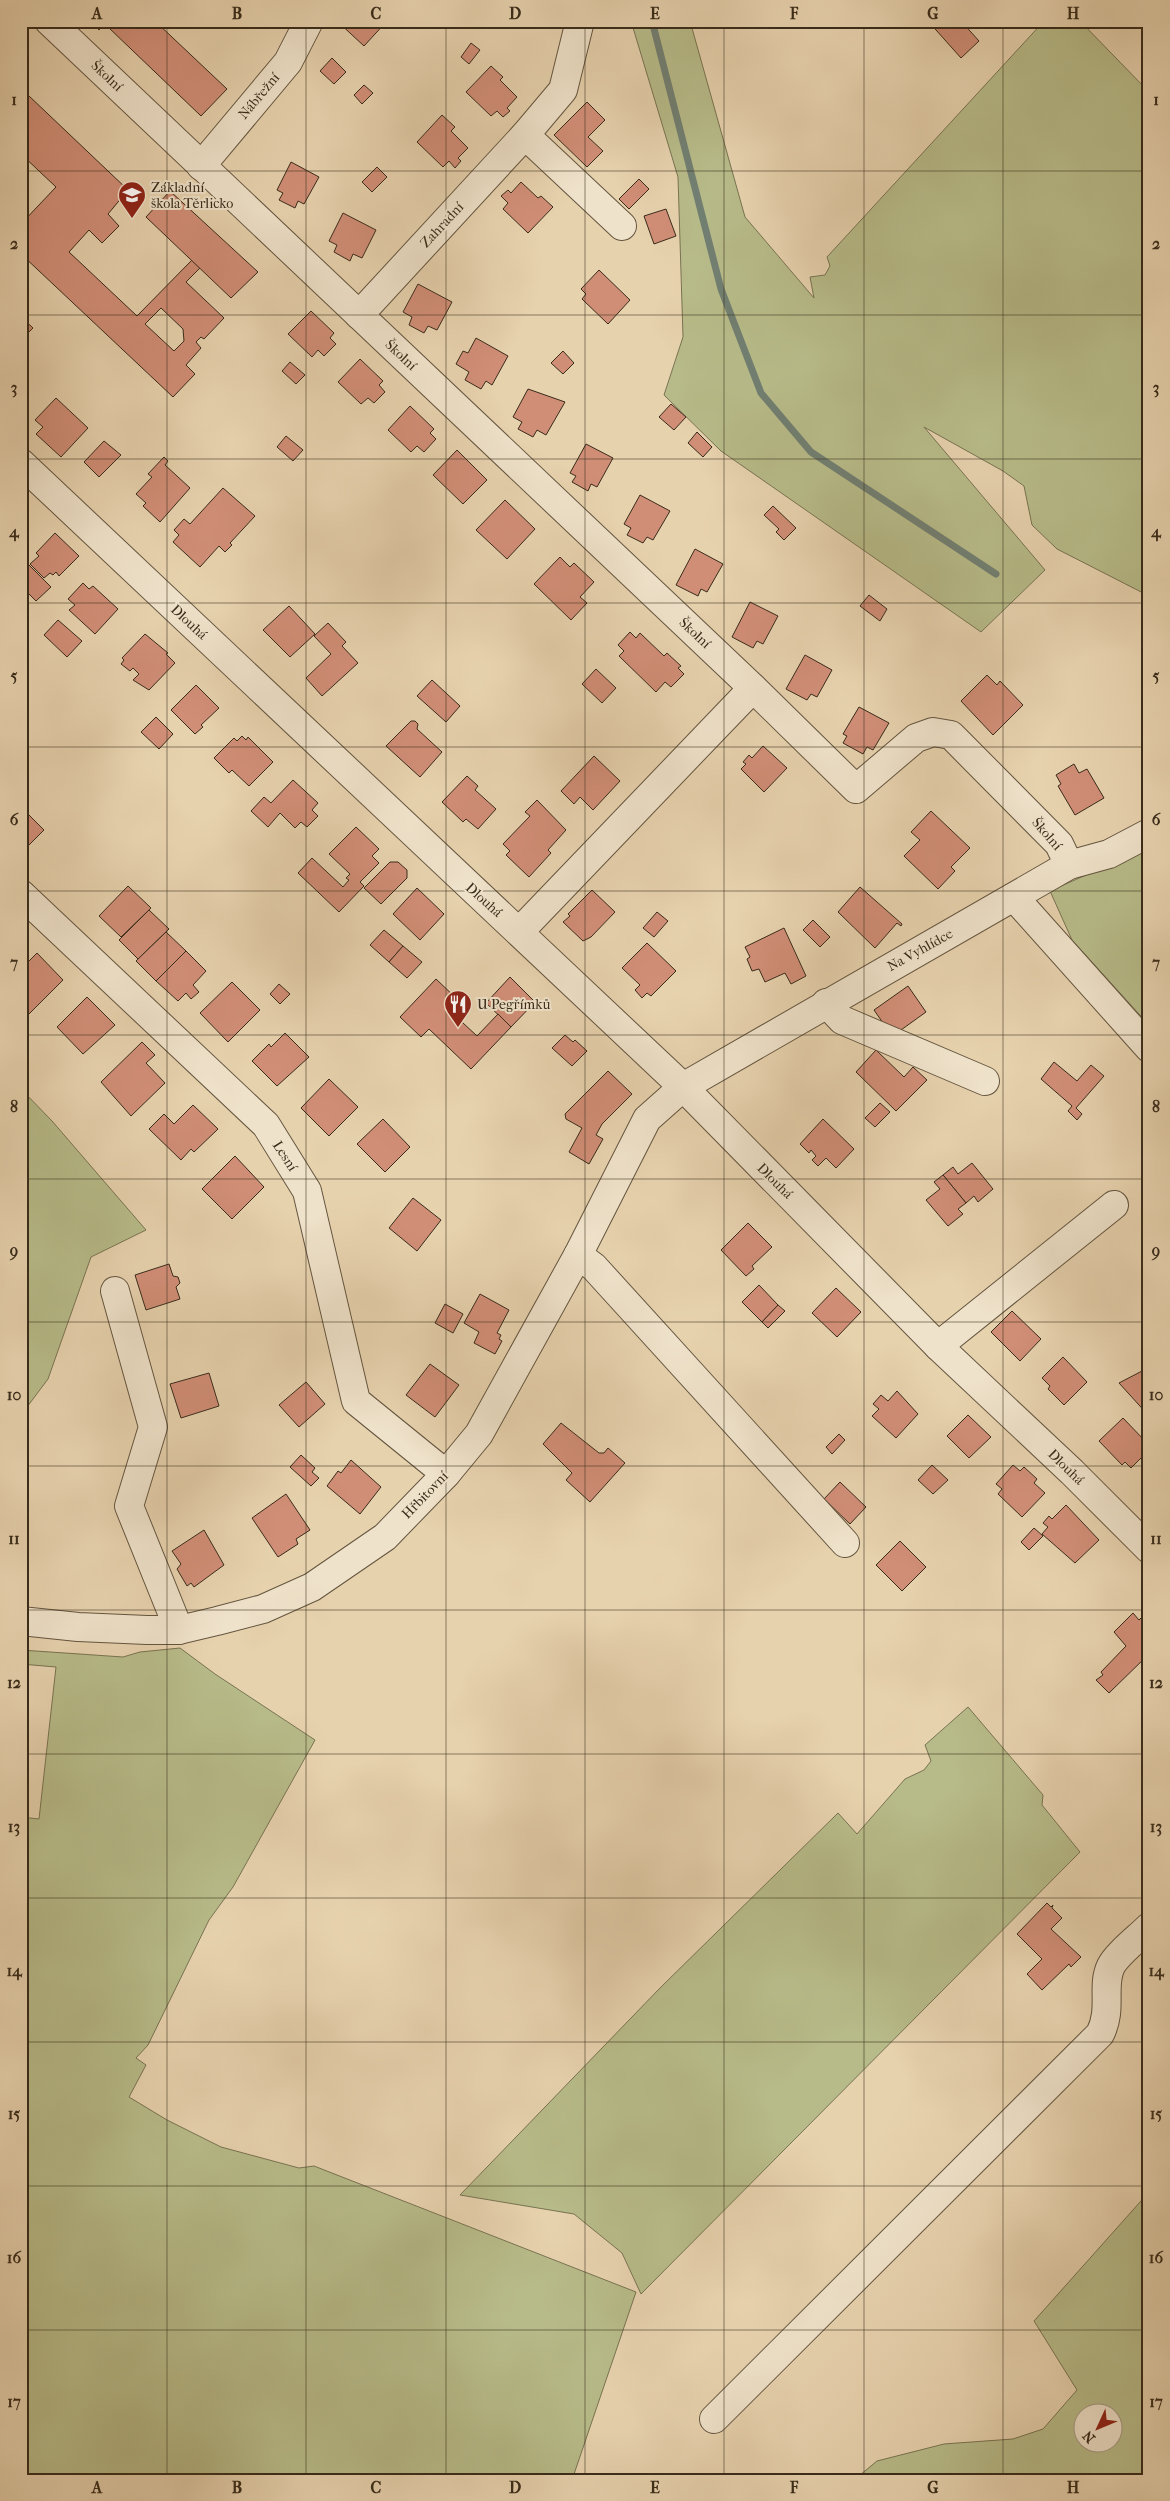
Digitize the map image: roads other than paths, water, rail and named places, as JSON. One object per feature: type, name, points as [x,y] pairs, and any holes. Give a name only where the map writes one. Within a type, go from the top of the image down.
[{"type":"street","name":"Školní","points":[[49,21],[753,688],[856,789],[916,738],[933,732],[951,735],[1059,844],[1070,865]]},
{"type":"street","name":"Nábřežní","points":[[202,166],[288,62],[309,21]]},
{"type":"street","name":"Zahradní","points":[[358,315],[525,134],[563,90],[580,21]]},
{"type":"street","points":[[525,134],[622,226]]},
{"type":"street","name":"Dlouhá","points":[[21,463],[683,1087],[938,1346],[1072,1472],[1149,1549]]},
{"type":"street","points":[[519,932],[753,688]]},
{"type":"street","name":"Na Vyhlídce","points":[[683,1087],[826,1003],[1070,865],[1109,854],[1149,833]]},
{"type":"street","name":"Lesní","points":[[21,894],[266,1125],[307,1191],[356,1401],[446,1474]]},
{"type":"street","points":[[1014,897],[1149,1048]]},
{"type":"street","points":[[826,1003],[842,1020],[984,1082]]},
{"type":"street","name":"Hřbitovní","points":[[21,1621],[78,1627],[179,1630],[263,1609],[312,1587],[385,1537],[446,1474],[479,1434],[578,1255],[647,1119],[683,1087]]},
{"type":"street","points":[[938,1346],[1114,1205]]},
{"type":"street","points":[[578,1255],[594,1267],[845,1544]]},
{"type":"street","points":[[115,1291],[153,1427],[129,1506],[179,1630]]},
{"type":"street","points":[[714,2418],[1100,2034],[1107,2016],[1108,1972],[1112,1963],[1149,1927]]},
{"type":"waterway","points":[[652,21],[721,289],[761,393],[811,452],[996,574]]},
{"type":"place","name":"Základní škola Těrlicko","points":[[132,219]]},
{"type":"place","name":"U Pegřímků","points":[[458,1028]]}]
